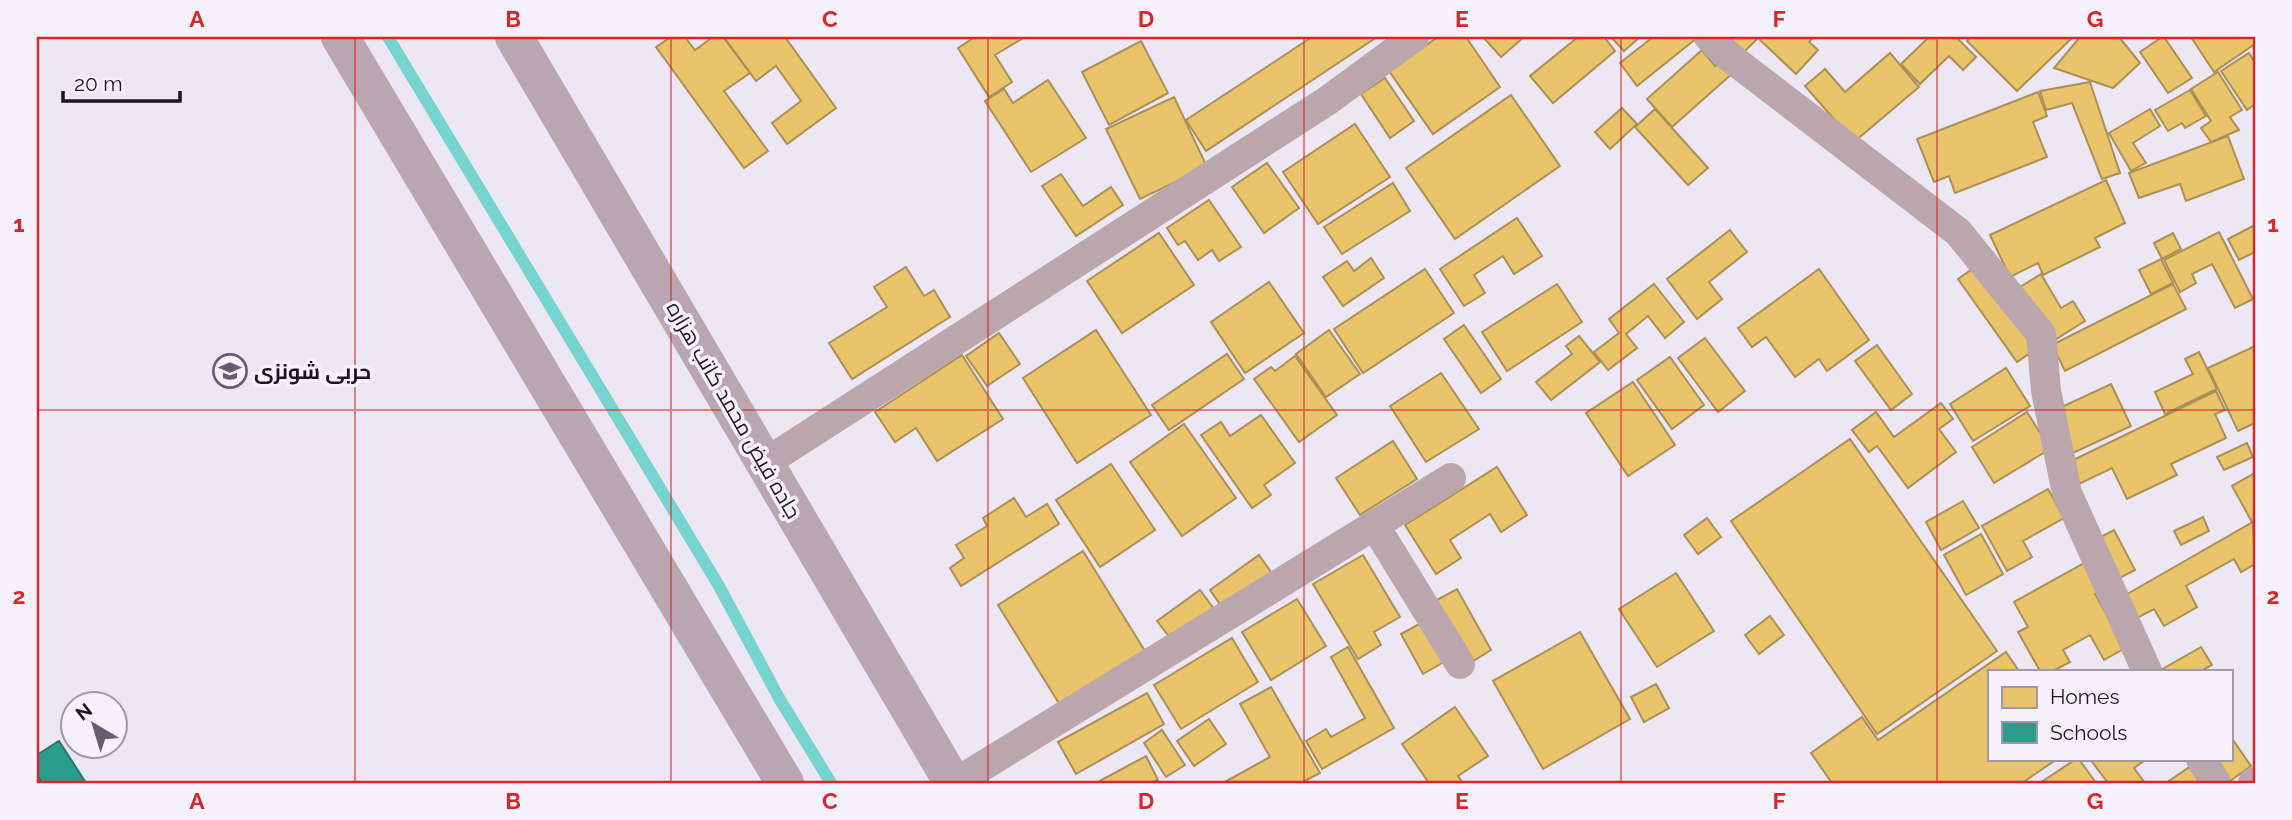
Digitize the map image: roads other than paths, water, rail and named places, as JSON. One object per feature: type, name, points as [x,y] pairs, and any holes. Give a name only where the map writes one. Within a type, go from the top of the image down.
[{"type":"main road","points":[[340,37],[785,783]]},
{"type":"main road","name":"جاده فیض محمد کاتب هزاره","points":[[514,37],[954,783]]},
{"type":"street","points":[[765,463],[1327,101],[1414,37]]},
{"type":"street","points":[[1709,37],[1727,55],[1958,232],[2042,334],[2046,391],[2067,493],[2147,670]]},
{"type":"street","points":[[954,783],[1451,478]]},
{"type":"street","points":[[1375,526],[1460,664]]},
{"type":"street","points":[[2202,760],[2216,783]]},
{"type":"waterway","points":[[388,37],[719,586],[779,698],[831,783]]},
{"type":"place","name":"حربی شونزی","points":[[230,371]]}]
